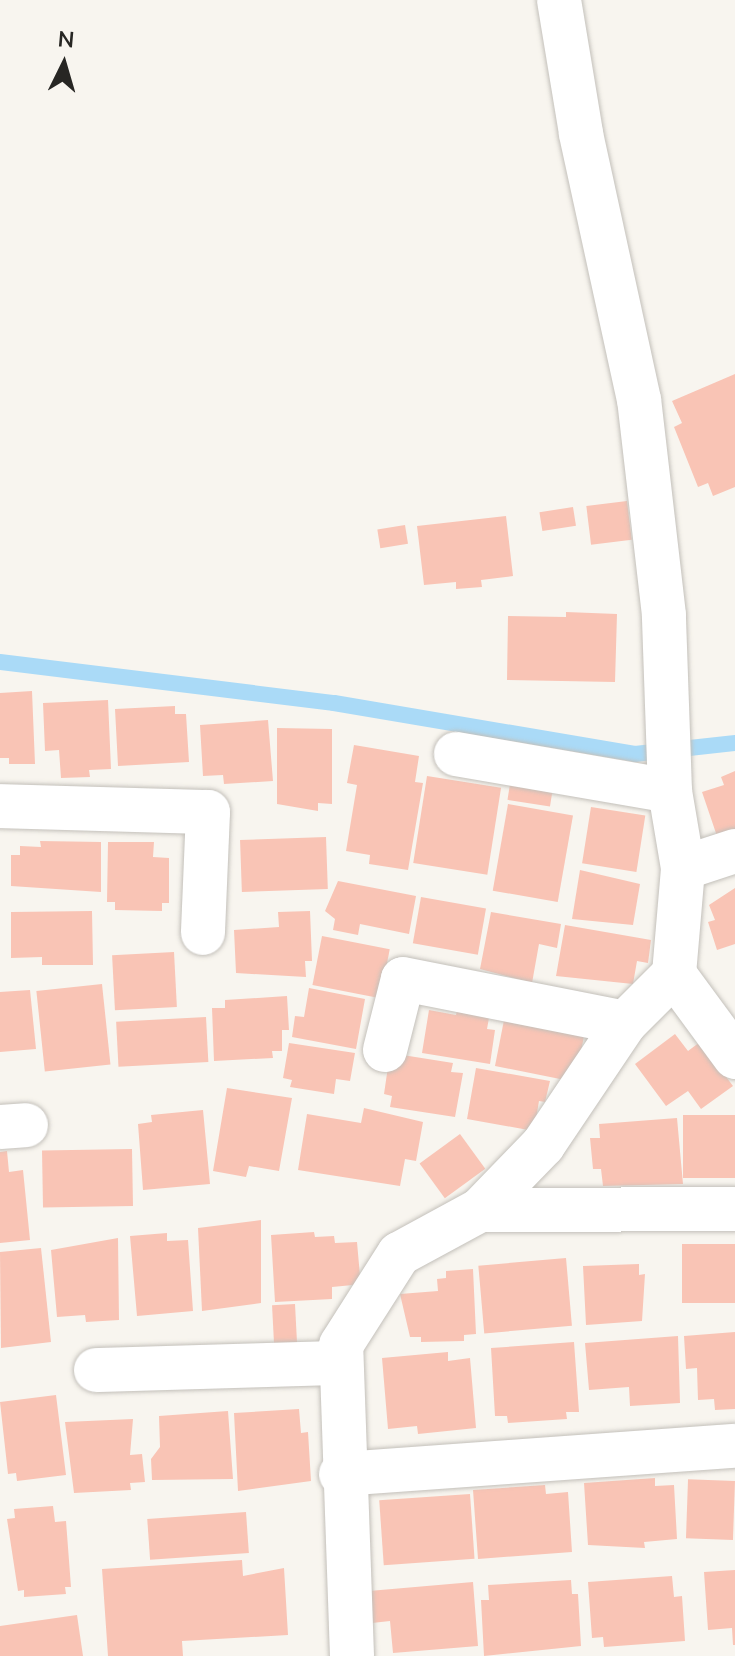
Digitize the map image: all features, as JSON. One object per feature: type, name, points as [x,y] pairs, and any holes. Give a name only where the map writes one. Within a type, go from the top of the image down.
[{"type":"street","points":[[352,1656],[341,1474],[338,1363],[341,1345],[399,1254],[480,1210],[543,1145],[625,1023],[674,974],[683,868],[670,791],[664,615],[639,400],[581,133],[559,0]]},
{"type":"street","points":[[456,754],[670,791]]},
{"type":"street","points":[[0,806],[208,812],[203,933]]},
{"type":"street","points":[[683,868],[735,851]]},
{"type":"street","points":[[674,974],[735,1057]]},
{"type":"street","points":[[385,1050],[403,979],[625,1023]]},
{"type":"street","points":[[480,1210],[735,1209]]},
{"type":"street","points":[[96,1370],[338,1363]]},
{"type":"street","points":[[341,1474],[735,1446]]},
{"type":"building","points":[[735,374],[735,487],[713,496],[708,483],[698,487],[674,427],[682,423],[672,401]]},
{"type":"building","points":[[627,501],[632,540],[591,545],[586,506]]},
{"type":"building","points":[[573,507],[576,526],[542,531],[539,512]]},
{"type":"building","points":[[506,516],[513,576],[481,580],[482,587],[456,589],[456,582],[424,585],[417,526]]},
{"type":"building","points":[[405,525],[408,544],[380,548],[377,529]]},
{"type":"building","points":[[566,612],[617,614],[615,682],[507,680],[508,616],[566,617]]},
{"type":"building","points":[[32,691],[35,764],[9,764],[9,758],[0,758],[0,693]]},
{"type":"building","points":[[108,700],[111,769],[89,770],[90,777],[61,778],[59,750],[45,751],[43,703]]},
{"type":"building","points":[[175,706],[175,714],[186,714],[189,762],[118,766],[115,709]]},
{"type":"building","points":[[268,720],[273,781],[224,784],[223,775],[203,776],[200,725]]},
{"type":"building","points":[[277,728],[332,729],[332,804],[318,803],[318,811],[277,804]]},
{"type":"building","points":[[354,745],[419,756],[415,782],[423,783],[408,870],[369,864],[370,855],[346,851],[357,785],[347,783]]},
{"type":"building","points":[[735,771],[735,837],[719,842],[702,792],[724,785],[721,777]]},
{"type":"building","points":[[427,776],[501,788],[487,875],[413,863]]},
{"type":"building","points":[[510,784],[552,791],[550,807],[507,800]]},
{"type":"building","points":[[508,804],[573,815],[558,902],[493,891]]},
{"type":"building","points":[[591,807],[645,816],[636,872],[582,863]]},
{"type":"building","points":[[326,837],[328,889],[242,892],[240,840]]},
{"type":"building","points":[[40,841],[101,842],[101,892],[11,886],[11,855],[20,855],[20,846],[41,847]]},
{"type":"building","points":[[108,842],[154,842],[153,857],[169,858],[169,903],[162,903],[162,911],[115,910],[115,902],[107,902]]},
{"type":"building","points":[[580,870],[640,884],[633,925],[572,919]]},
{"type":"building","points":[[338,881],[416,896],[409,934],[360,924],[358,935],[333,930],[335,919],[325,911]]},
{"type":"building","points":[[735,888],[735,944],[717,950],[708,922],[715,920],[709,905]]},
{"type":"building","points":[[421,897],[486,908],[478,955],[413,943]]},
{"type":"building","points":[[92,911],[93,965],[42,965],[42,957],[11,958],[11,912]]},
{"type":"building","points":[[310,911],[312,961],[305,961],[306,977],[236,973],[234,930],[279,927],[278,912]]},
{"type":"building","points":[[491,912],[561,924],[557,948],[539,944],[532,983],[480,969]]},
{"type":"building","points":[[565,925],[651,940],[648,963],[637,961],[633,984],[556,976]]},
{"type":"building","points":[[322,936],[390,949],[380,998],[312,985]]},
{"type":"building","points":[[174,952],[177,1007],[115,1010],[112,955]]},
{"type":"building","points":[[102,984],[110,1065],[45,1071],[36,991]]},
{"type":"building","points":[[309,988],[365,999],[356,1049],[292,1037],[295,1016],[304,1017]]},
{"type":"building","points":[[30,990],[36,1049],[0,1052],[0,992]]},
{"type":"building","points":[[287,996],[289,1030],[282,1030],[282,1051],[272,1051],[273,1058],[214,1061],[212,1008],[225,1008],[225,1000]]},
{"type":"building","points":[[458,1007],[490,1012],[487,1029],[495,1030],[490,1064],[422,1053],[429,1010],[456,1015]]},
{"type":"building","points":[[505,1015],[585,1031],[577,1072],[565,1080],[495,1066]]},
{"type":"building","points":[[206,1017],[208,1062],[118,1067],[116,1022]]},
{"type":"building","points":[[675,1034],[688,1051],[700,1042],[733,1086],[701,1109],[688,1091],[666,1106],[635,1064]]},
{"type":"building","points":[[289,1043],[355,1053],[350,1081],[336,1079],[334,1094],[290,1087],[292,1080],[283,1078]]},
{"type":"building","points":[[390,1053],[453,1063],[451,1072],[463,1073],[455,1117],[390,1107],[392,1096],[384,1094]]},
{"type":"building","points":[[476,1068],[550,1081],[545,1102],[539,1101],[534,1131],[467,1119]]},
{"type":"building","points":[[227,1088],[292,1098],[279,1171],[249,1166],[246,1177],[213,1171]]},
{"type":"building","points":[[364,1108],[423,1122],[416,1161],[405,1159],[400,1186],[298,1170],[307,1114],[361,1123]]},
{"type":"building","points":[[203,1110],[210,1184],[143,1190],[138,1124],[152,1122],[151,1115]]},
{"type":"building","points":[[683,1115],[735,1115],[735,1178],[683,1178]]},
{"type":"building","points":[[677,1118],[683,1184],[603,1186],[601,1169],[593,1169],[590,1138],[600,1138],[599,1124]]},
{"type":"building","points":[[460,1134],[485,1169],[445,1198],[420,1163]]},
{"type":"building","points":[[132,1149],[133,1206],[43,1208],[42,1151]]},
{"type":"building","points":[[7,1151],[9,1172],[23,1170],[30,1240],[0,1243],[0,1152]]},
{"type":"building","points":[[261,1220],[261,1303],[202,1311],[198,1228]]},
{"type":"building","points":[[314,1232],[315,1237],[334,1236],[335,1243],[357,1242],[360,1276],[353,1285],[332,1287],[332,1299],[275,1302],[271,1235]]},
{"type":"building","points":[[167,1233],[167,1241],[188,1240],[193,1311],[137,1316],[130,1236]]},
{"type":"building","points":[[118,1238],[119,1320],[86,1322],[85,1315],[57,1317],[51,1250]]},
{"type":"building","points":[[682,1244],[735,1244],[735,1303],[682,1303]]},
{"type":"building","points":[[41,1248],[51,1342],[1,1348],[0,1252]]},
{"type":"building","points":[[566,1258],[572,1326],[484,1333],[478,1266]]},
{"type":"building","points":[[639,1264],[639,1275],[645,1274],[642,1321],[586,1325],[583,1266]]},
{"type":"building","points":[[473,1269],[476,1334],[464,1335],[464,1341],[421,1342],[421,1337],[410,1337],[400,1294],[438,1291],[437,1279],[446,1278],[446,1271]]},
{"type":"building","points":[[295,1304],[297,1343],[274,1344],[272,1305]]},
{"type":"building","points":[[735,1332],[735,1409],[715,1410],[714,1399],[698,1400],[697,1368],[686,1369],[684,1336]]},
{"type":"building","points":[[678,1336],[680,1403],[630,1406],[629,1387],[589,1390],[585,1343]]},
{"type":"building","points":[[574,1342],[579,1412],[566,1412],[567,1419],[508,1423],[507,1416],[495,1416],[491,1348]]},
{"type":"building","points":[[448,1352],[448,1361],[470,1358],[476,1428],[418,1434],[417,1426],[388,1429],[382,1358]]},
{"type":"building","points":[[56,1395],[66,1475],[17,1481],[16,1473],[8,1474],[0,1402]]},
{"type":"building","points":[[299,1409],[301,1433],[308,1432],[311,1481],[238,1491],[234,1413]]},
{"type":"building","points":[[228,1411],[233,1479],[152,1480],[151,1459],[160,1447],[159,1416]]},
{"type":"building","points":[[133,1419],[130,1455],[142,1454],[145,1482],[130,1483],[131,1490],[74,1493],[65,1422]]},
{"type":"building","points":[[655,1478],[655,1486],[674,1485],[677,1539],[644,1542],[645,1548],[588,1545],[584,1483]]},
{"type":"building","points":[[688,1479],[735,1481],[733,1540],[686,1538]]},
{"type":"building","points":[[545,1485],[546,1494],[568,1492],[572,1552],[478,1559],[473,1490]]},
{"type":"building","points":[[470,1494],[475,1559],[384,1565],[379,1500]]},
{"type":"building","points":[[53,1506],[55,1522],[66,1521],[71,1587],[65,1587],[66,1594],[24,1597],[24,1590],[18,1591],[7,1519],[15,1518],[14,1509]]},
{"type":"building","points":[[246,1512],[249,1553],[150,1560],[147,1519]]},
{"type":"building","points":[[242,1560],[243,1576],[284,1568],[288,1635],[182,1641],[183,1656],[108,1656],[102,1569]]},
{"type":"building","points":[[735,1570],[733,1645],[732,1628],[708,1630],[704,1572]]},
{"type":"building","points":[[672,1576],[674,1597],[682,1596],[685,1641],[604,1647],[603,1637],[592,1638],[588,1582]]},
{"type":"building","points":[[571,1580],[572,1594],[578,1594],[581,1646],[484,1656],[481,1600],[489,1600],[488,1585]]},
{"type":"building","points":[[473,1582],[478,1646],[393,1653],[390,1621],[372,1623],[369,1591]]},
{"type":"building","points":[[77,1615],[83,1656],[0,1656],[0,1626]]},
{"type":"waterway","points":[[0,662],[334,703],[635,754],[735,743]]}]
